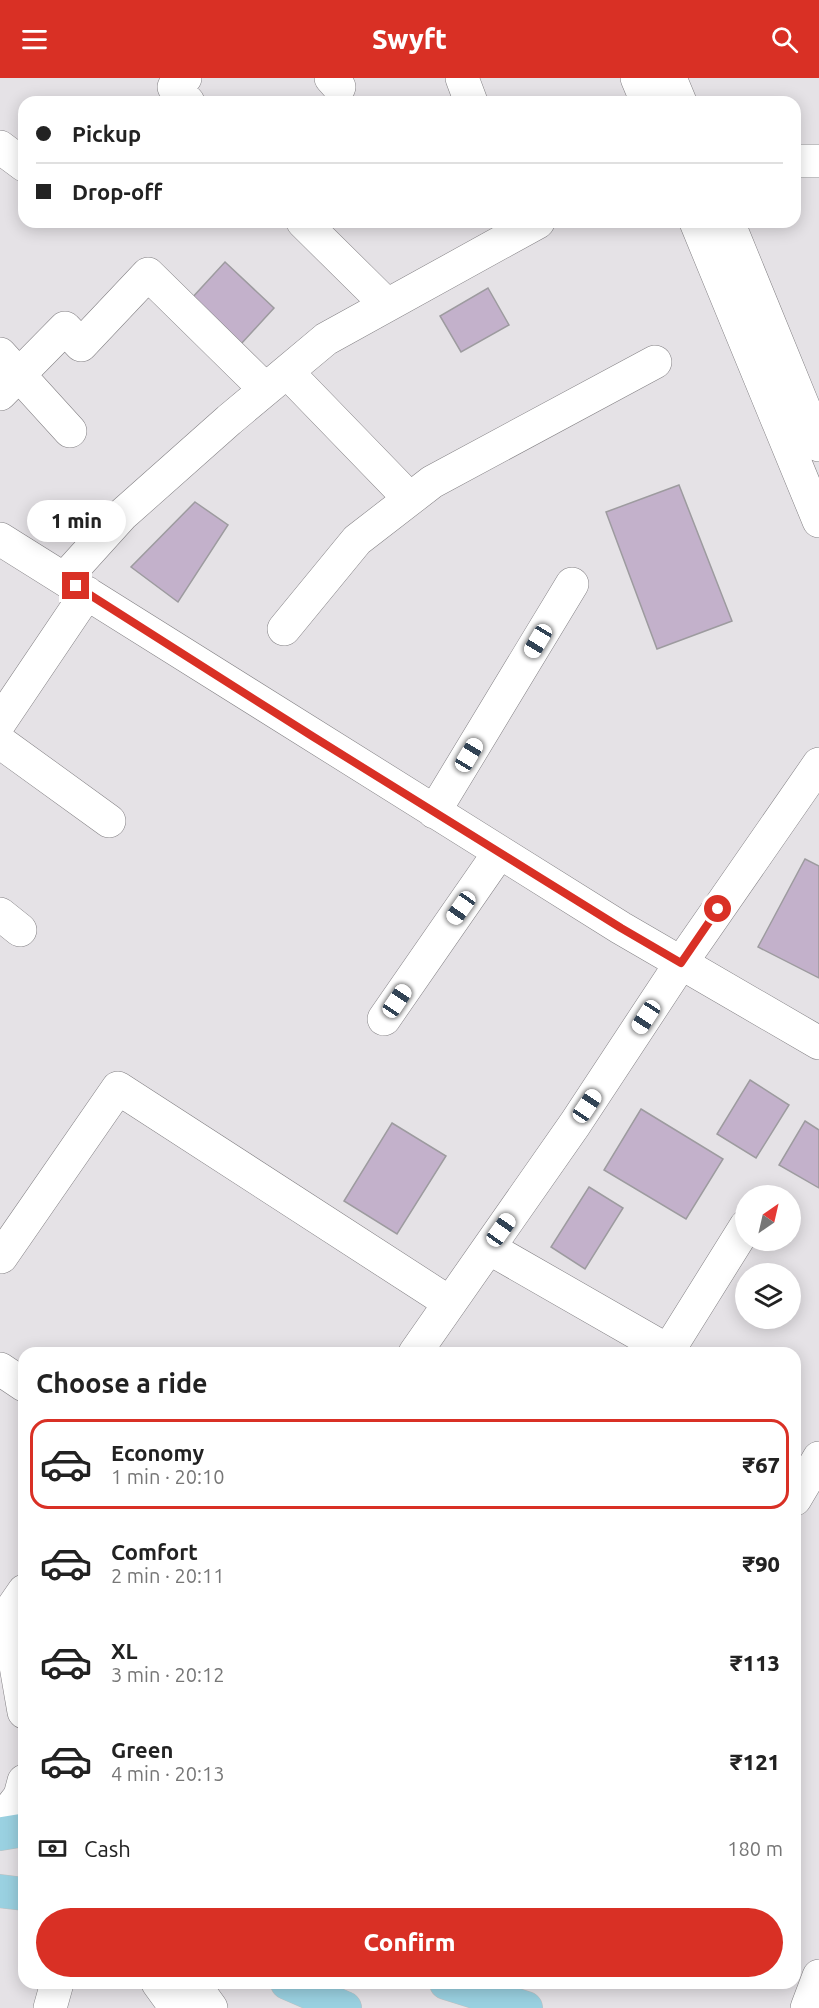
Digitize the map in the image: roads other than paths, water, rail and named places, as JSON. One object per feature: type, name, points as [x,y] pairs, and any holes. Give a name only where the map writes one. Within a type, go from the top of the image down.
[{"type":"main road","points":[[0,1834],[18,1831]]},
{"type":"main road","points":[[0,1891],[18,1893]]},
{"type":"main road","points":[[300,1989],[342,2008]]},
{"type":"main road","points":[[465,1989],[526,2008]]},
{"type":"street","points":[[182,96],[174,87],[185,78]]},
{"type":"street","points":[[462,78],[469,96]]},
{"type":"street","points":[[637,78],[644,96]]},
{"type":"street","points":[[670,78],[678,96]]},
{"type":"street","points":[[0,147],[18,160]]},
{"type":"street","points":[[801,161],[819,161]]},
{"type":"street","points":[[309,228],[387,305]]},
{"type":"street","points":[[0,722],[76,586],[122,515],[326,339],[521,228]]},
{"type":"street","points":[[698,228],[819,521]]},
{"type":"street","points":[[730,228],[819,445]]},
{"type":"street","points":[[70,431],[6,374],[66,328],[81,345],[148,274],[276,381],[410,499]]},
{"type":"street","points":[[284,629],[357,540],[432,482],[655,362]]},
{"type":"street","points":[[0,538],[499,853],[819,1043]]},
{"type":"street","points":[[434,812],[572,584]]},
{"type":"street","points":[[0,742],[109,821]]},
{"type":"street","points":[[419,1347],[575,1124],[681,963],[819,764]]},
{"type":"street","points":[[384,1019],[499,853]]},
{"type":"street","points":[[1,1257],[118,1088],[450,1303]]},
{"type":"street","points":[[673,1347],[735,1244]]},
{"type":"street","points":[[489,1248],[661,1347]]},
{"type":"street","points":[[0,1370],[18,1381]]},
{"type":"street","points":[[801,1489],[819,1458]]},
{"type":"street","points":[[18,1609],[9,1635],[18,1681]]},
{"type":"street","points":[[0,1822],[18,1799]]},
{"type":"street","points":[[807,2008],[819,1976]]},
{"type":"street","points":[[50,2008],[55,1989]]},
{"type":"street","points":[[162,1989],[176,2008]]},
{"type":"street","points":[[197,1989],[211,2008]]}]
